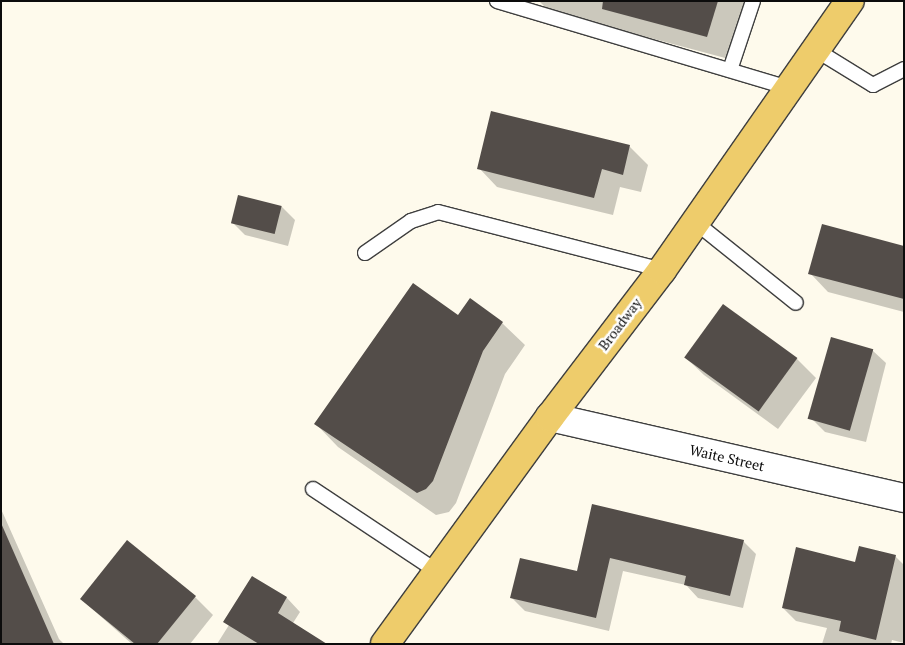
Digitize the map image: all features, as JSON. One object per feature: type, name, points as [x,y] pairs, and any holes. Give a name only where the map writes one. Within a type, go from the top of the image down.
[{"type":"main road","name":"Broadway","points":[[385,644],[550,417],[662,270],[850,1]]},
{"type":"street","name":"Waite Street","points":[[550,417],[904,498]]},
{"type":"lane","points":[[497,1],[789,88]]},
{"type":"lane","points":[[730,70],[752,1]]},
{"type":"lane","points":[[816,50],[873,86],[904,69]]},
{"type":"lane","points":[[366,253],[411,221],[438,212],[662,270]]},
{"type":"lane","points":[[695,222],[796,303]]},
{"type":"lane","points":[[313,489],[438,572]]},
{"type":"building","points":[[603,1],[718,1],[707,37],[602,9]]},
{"type":"building","points":[[491,111],[630,145],[623,175],[602,169],[594,198],[477,169]]},
{"type":"building","points":[[238,195],[282,206],[275,234],[231,223]]},
{"type":"building","points":[[822,224],[904,246],[904,299],[808,274]]},
{"type":"building","points":[[413,283],[458,315],[470,298],[503,322],[483,351],[433,481],[426,489],[417,493],[314,424]]},
{"type":"building","points":[[723,304],[797,358],[759,411],[684,357]]},
{"type":"building","points":[[831,337],[873,349],[850,431],[808,419]]},
{"type":"building","points":[[592,504],[744,540],[730,596],[684,585],[686,576],[610,558],[596,618],[510,598],[520,558],[577,571]]},
{"type":"building","points":[[1,523],[54,644],[1,644]]},
{"type":"building","points":[[127,540],[196,596],[157,644],[135,644],[80,599]]},
{"type":"building","points":[[859,546],[896,555],[876,640],[839,631],[841,621],[782,608],[796,547],[855,562]]},
{"type":"building","points":[[252,576],[287,597],[278,613],[327,644],[259,644],[223,622]]}]
